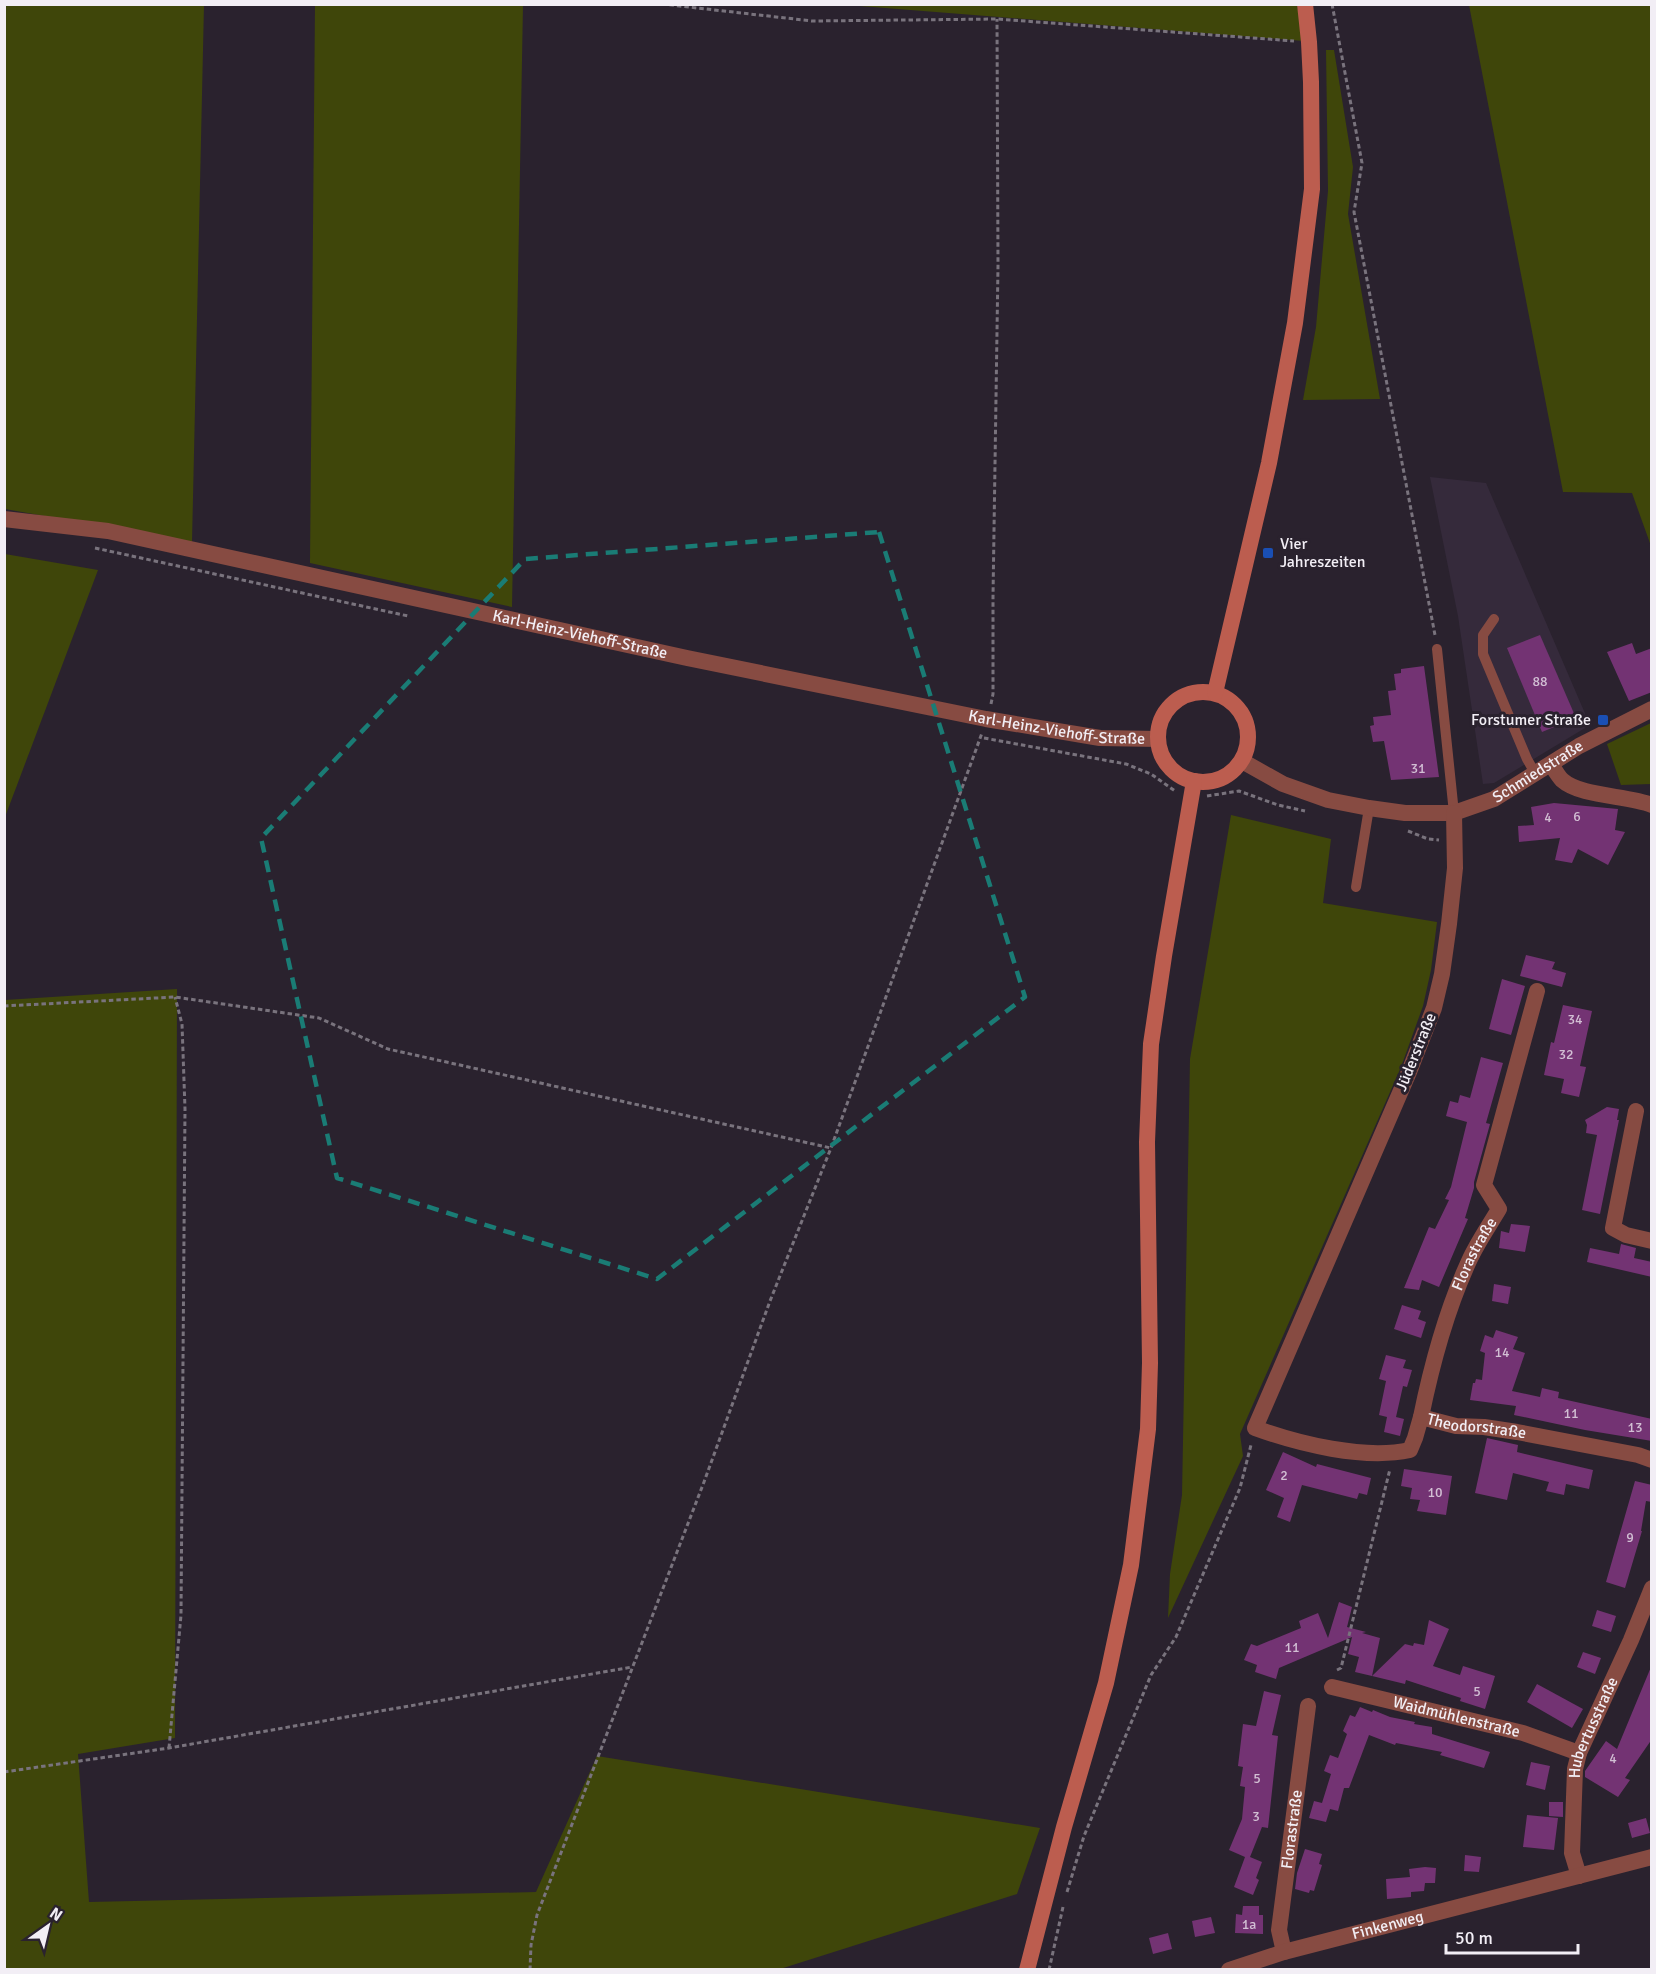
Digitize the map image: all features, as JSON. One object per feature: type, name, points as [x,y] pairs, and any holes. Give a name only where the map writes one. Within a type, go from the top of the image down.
[{"type":"main road","points":[[1215,693],[1269,463],[1295,323],[1312,189],[1309,42],[1305,4]]},
{"type":"main road","points":[[1201,691],[1215,693],[1228,699],[1239,708],[1246,720],[1249,734],[1248,748],[1242,761],[1233,772],[1221,779],[1208,782],[1194,781],[1180,776],[1168,766],[1161,753],[1158,738],[1160,724],[1165,711],[1187,694],[1201,691]]},
{"type":"main road","points":[[1027,1967],[1064,1827],[1107,1683],[1131,1564],[1148,1429],[1150,1363],[1147,1142],[1151,1044],[1194,781]]},
{"type":"street","name":"Karl-Heinz-Viehoff-Straße","points":[[4,519],[108,531],[687,658],[986,719],[1100,738],[1158,738]]},
{"type":"street","name":"Schmiedstraße","points":[[1454,813],[1494,799],[1579,746],[1652,709]]},
{"type":"street","points":[[1242,761],[1283,784],[1328,800],[1405,813],[1454,813]]},
{"type":"street","points":[[1551,764],[1561,780],[1576,788],[1652,805]]},
{"type":"street","name":"Jüderstraße","points":[[1255,1428],[1409,1072],[1434,1008],[1442,974],[1455,868],[1454,813]]},
{"type":"street","name":"Florastraße","points":[[1421,1417],[1432,1361],[1454,1296],[1470,1259],[1499,1209],[1484,1185],[1538,991]]},
{"type":"street","points":[[1636,1111],[1613,1228],[1626,1235],[1652,1241]]},
{"type":"street","name":"Theodorstraße","points":[[1394,1453],[1410,1450],[1421,1417],[1456,1426],[1484,1427],[1546,1437],[1638,1455],[1652,1460]]},
{"type":"street","points":[[1255,1428],[1282,1438],[1330,1449],[1394,1453]]},
{"type":"street","name":"Hubertusstraße","points":[[1579,1876],[1572,1853],[1575,1769],[1578,1753],[1631,1640],[1652,1588]]},
{"type":"street","name":"Waidmühlenstraße","points":[[1332,1679],[1523,1733],[1578,1753]]},
{"type":"street","name":"Florastraße","points":[[1284,1952],[1279,1930],[1308,1706]]},
{"type":"street","name":"Finkenweg","points":[[1229,1970],[1284,1952],[1652,1857]]},
{"type":"lane","points":[[1494,619],[1483,635],[1483,654],[1535,773]]},
{"type":"lane","name":"Jüderstraße","points":[[1437,649],[1454,813]]},
{"type":"lane","points":[[1356,887],[1369,808]]},
{"type":"path","points":[[662,4],[812,21],[997,20],[1309,42]]},
{"type":"path","points":[[1332,4],[1362,164],[1354,212],[1437,649]]},
{"type":"path","points":[[530,1970],[531,1945],[537,1914],[704,1482],[770,1301],[831,1148],[981,737],[993,694],[998,266],[997,20]]},
{"type":"path","points":[[981,737],[1126,765],[1151,774],[1191,799],[1239,791]]},
{"type":"path","points":[[4,1006],[175,997],[319,1018],[388,1049],[831,1148]]},
{"type":"path","points":[[169,1748],[181,1615],[185,1109],[182,1024],[175,997]]},
{"type":"path","points":[[1065,1895],[1084,1836],[1151,1675],[1176,1637],[1240,1488],[1255,1428]]},
{"type":"path","points":[[1332,1679],[1341,1668],[1394,1453]]},
{"type":"path","points":[[4,1772],[169,1748],[632,1667]]},
{"type":"path","points":[[1049,1970],[1063,1905]]},
{"type":"highlighted area","points":[[879,532],[1025,997],[657,1279],[337,1178],[261,838],[525,559]]},
{"type":"shaded area","points":[[1430,477],[1486,483],[1590,725],[1494,783],[1483,784],[1458,616]]},
{"type":"green space","points":[[4,5],[204,5],[192,542],[5,509]]},
{"type":"green space","points":[[315,5],[523,5],[512,607],[310,563]]},
{"type":"green space","points":[[847,5],[1297,5],[1304,41]]},
{"type":"green space","points":[[1469,5],[1651,5],[1651,546],[1632,493],[1563,492]]},
{"type":"green space","points":[[1326,50],[1334,50],[1353,167],[1348,214],[1380,399],[1303,400],[1316,327],[1328,191]]},
{"type":"green space","points":[[4,554],[98,570],[5,817]]},
{"type":"green space","points":[[1651,723],[1651,784],[1621,785],[1607,744]]},
{"type":"green space","points":[[1231,815],[1331,839],[1323,903],[1437,922],[1431,970],[1423,1006],[1401,1067],[1240,1434],[1243,1456],[1168,1618],[1170,1574],[1182,1495],[1190,1059]]},
{"type":"green space","points":[[177,989],[175,1738],[78,1754],[89,1902],[536,1892],[597,1756],[1040,1828],[1017,1894],[780,1969],[5,1969],[5,1000]]},
{"type":"building","points":[[1540,635],[1576,718],[1542,732],[1507,648]]},
{"type":"building","points":[[1632,643],[1636,654],[1652,648],[1652,692],[1629,701],[1607,652]]},
{"type":"building","points":[[1424,666],[1439,777],[1391,780],[1384,741],[1373,742],[1370,726],[1374,725],[1373,717],[1391,715],[1388,691],[1396,690],[1394,674],[1401,673],[1401,669]]},
{"type":"building","points":[[1554,803],[1618,809],[1615,830],[1625,832],[1608,865],[1578,849],[1572,863],[1555,860],[1560,838],[1519,842],[1518,826],[1534,825],[1531,807]]},
{"type":"building","points":[[1526,955],[1555,962],[1552,969],[1566,973],[1562,987],[1520,976]]},
{"type":"building","points":[[1502,979],[1525,986],[1511,1035],[1489,1029]]},
{"type":"building","points":[[1563,1005],[1592,1011],[1580,1066],[1586,1067],[1579,1097],[1561,1093],[1564,1079],[1544,1075],[1551,1042],[1554,1043]]},
{"type":"building","points":[[1481,1057],[1503,1063],[1486,1123],[1490,1124],[1465,1218],[1468,1219],[1439,1287],[1422,1280],[1419,1290],[1404,1288],[1429,1227],[1435,1229],[1449,1200],[1445,1199],[1451,1187],[1467,1122],[1446,1116],[1450,1101],[1458,1103],[1460,1095],[1470,1098]]},
{"type":"building","points":[[1607,1107],[1619,1109],[1617,1120],[1619,1120],[1600,1214],[1582,1210],[1597,1135],[1586,1133],[1585,1120]]},
{"type":"building","points":[[1511,1224],[1530,1226],[1525,1252],[1499,1248],[1501,1231],[1509,1233]]},
{"type":"building","points":[[1621,1244],[1636,1248],[1634,1258],[1652,1262],[1652,1277],[1587,1262],[1590,1248],[1619,1254]]},
{"type":"building","points":[[1494,1284],[1511,1287],[1508,1304],[1492,1301]]},
{"type":"building","points":[[1402,1305],[1421,1311],[1418,1319],[1426,1322],[1421,1338],[1394,1329]]},
{"type":"building","points":[[1496,1330],[1518,1337],[1513,1349],[1525,1353],[1512,1391],[1540,1397],[1542,1388],[1559,1392],[1558,1398],[1652,1419],[1652,1441],[1514,1415],[1516,1406],[1470,1400],[1473,1383],[1476,1379],[1482,1380],[1485,1353],[1480,1351],[1485,1335],[1493,1338]]},
{"type":"building","points":[[1386,1355],[1406,1360],[1403,1368],[1412,1370],[1407,1387],[1403,1386],[1396,1417],[1404,1419],[1400,1436],[1384,1432],[1387,1417],[1379,1415],[1386,1381],[1379,1379]]},
{"type":"building","points":[[1487,1438],[1518,1445],[1517,1452],[1593,1470],[1589,1489],[1566,1484],[1564,1495],[1546,1491],[1549,1482],[1513,1473],[1507,1500],[1475,1493]]},
{"type":"building","points":[[1283,1452],[1316,1467],[1317,1464],[1371,1478],[1367,1495],[1359,1493],[1357,1499],[1302,1485],[1290,1522],[1277,1517],[1284,1498],[1266,1490]]},
{"type":"building","points":[[1404,1469],[1452,1476],[1446,1515],[1417,1511],[1420,1500],[1410,1499],[1412,1488],[1401,1486]]},
{"type":"building","points":[[1635,1481],[1652,1485],[1652,1502],[1646,1501],[1642,1531],[1625,1588],[1606,1582]]},
{"type":"building","points":[[1339,1602],[1352,1607],[1347,1627],[1380,1638],[1372,1676],[1355,1672],[1359,1657],[1348,1654],[1352,1637],[1279,1668],[1276,1679],[1255,1672],[1257,1665],[1244,1660],[1251,1644],[1257,1646],[1301,1628],[1299,1621],[1318,1613],[1328,1638]]},
{"type":"building","points":[[1597,1610],[1616,1616],[1611,1632],[1592,1626]]},
{"type":"building","points":[[1429,1620],[1449,1629],[1433,1666],[1460,1675],[1463,1666],[1495,1676],[1485,1709],[1460,1701],[1461,1698],[1406,1680],[1405,1684],[1372,1676],[1405,1644],[1424,1645]]},
{"type":"building","points":[[1583,1652],[1601,1658],[1595,1674],[1577,1667]]},
{"type":"building","points":[[1651,1667],[1652,1739],[1625,1778],[1630,1780],[1618,1797],[1585,1777],[1585,1771],[1606,1741],[1617,1749]]},
{"type":"building","points":[[1537,1684],[1583,1709],[1572,1728],[1527,1702]]},
{"type":"building","points":[[1264,1691],[1281,1695],[1272,1735],[1278,1736],[1268,1828],[1262,1827],[1250,1857],[1262,1862],[1256,1878],[1259,1880],[1253,1895],[1234,1887],[1245,1857],[1229,1850],[1242,1819],[1245,1787],[1240,1786],[1243,1767],[1238,1766],[1243,1724],[1256,1726]]},
{"type":"building","points":[[1360,1707],[1415,1722],[1414,1724],[1432,1727],[1432,1734],[1490,1752],[1484,1768],[1440,1755],[1442,1752],[1396,1743],[1395,1745],[1369,1735],[1349,1788],[1344,1788],[1338,1811],[1330,1809],[1326,1822],[1309,1818],[1314,1801],[1322,1803],[1331,1774],[1324,1771],[1330,1755],[1338,1758],[1347,1734],[1343,1731],[1350,1715],[1355,1717]]},
{"type":"building","points":[[1531,1762],[1550,1766],[1545,1790],[1526,1785]]},
{"type":"building","points":[[1549,1802],[1563,1802],[1563,1817],[1549,1816]]},
{"type":"building","points":[[1527,1815],[1558,1818],[1554,1850],[1523,1847]]},
{"type":"building","points":[[1646,1818],[1650,1833],[1632,1838],[1628,1823]]},
{"type":"building","points":[[1305,1849],[1322,1854],[1319,1864],[1322,1865],[1314,1891],[1310,1890],[1309,1893],[1295,1889],[1297,1873]]},
{"type":"building","points":[[1465,1855],[1481,1857],[1479,1872],[1464,1871]]},
{"type":"building","points":[[1436,1868],[1435,1883],[1425,1883],[1424,1891],[1411,1892],[1411,1897],[1387,1899],[1386,1879],[1410,1877],[1409,1869]]},
{"type":"building","points":[[1243,1906],[1259,1906],[1259,1915],[1263,1915],[1263,1934],[1235,1933],[1236,1914],[1242,1915]]},
{"type":"building","points":[[1211,1917],[1215,1933],[1195,1937],[1192,1921]]},
{"type":"building","points":[[1168,1933],[1172,1949],[1153,1954],[1149,1938]]},
{"type":"place","name":"Vier Jahreszeiten","points":[[1268,553]]},
{"type":"place","name":"Forstumer Straße","points":[[1603,720]]}]
